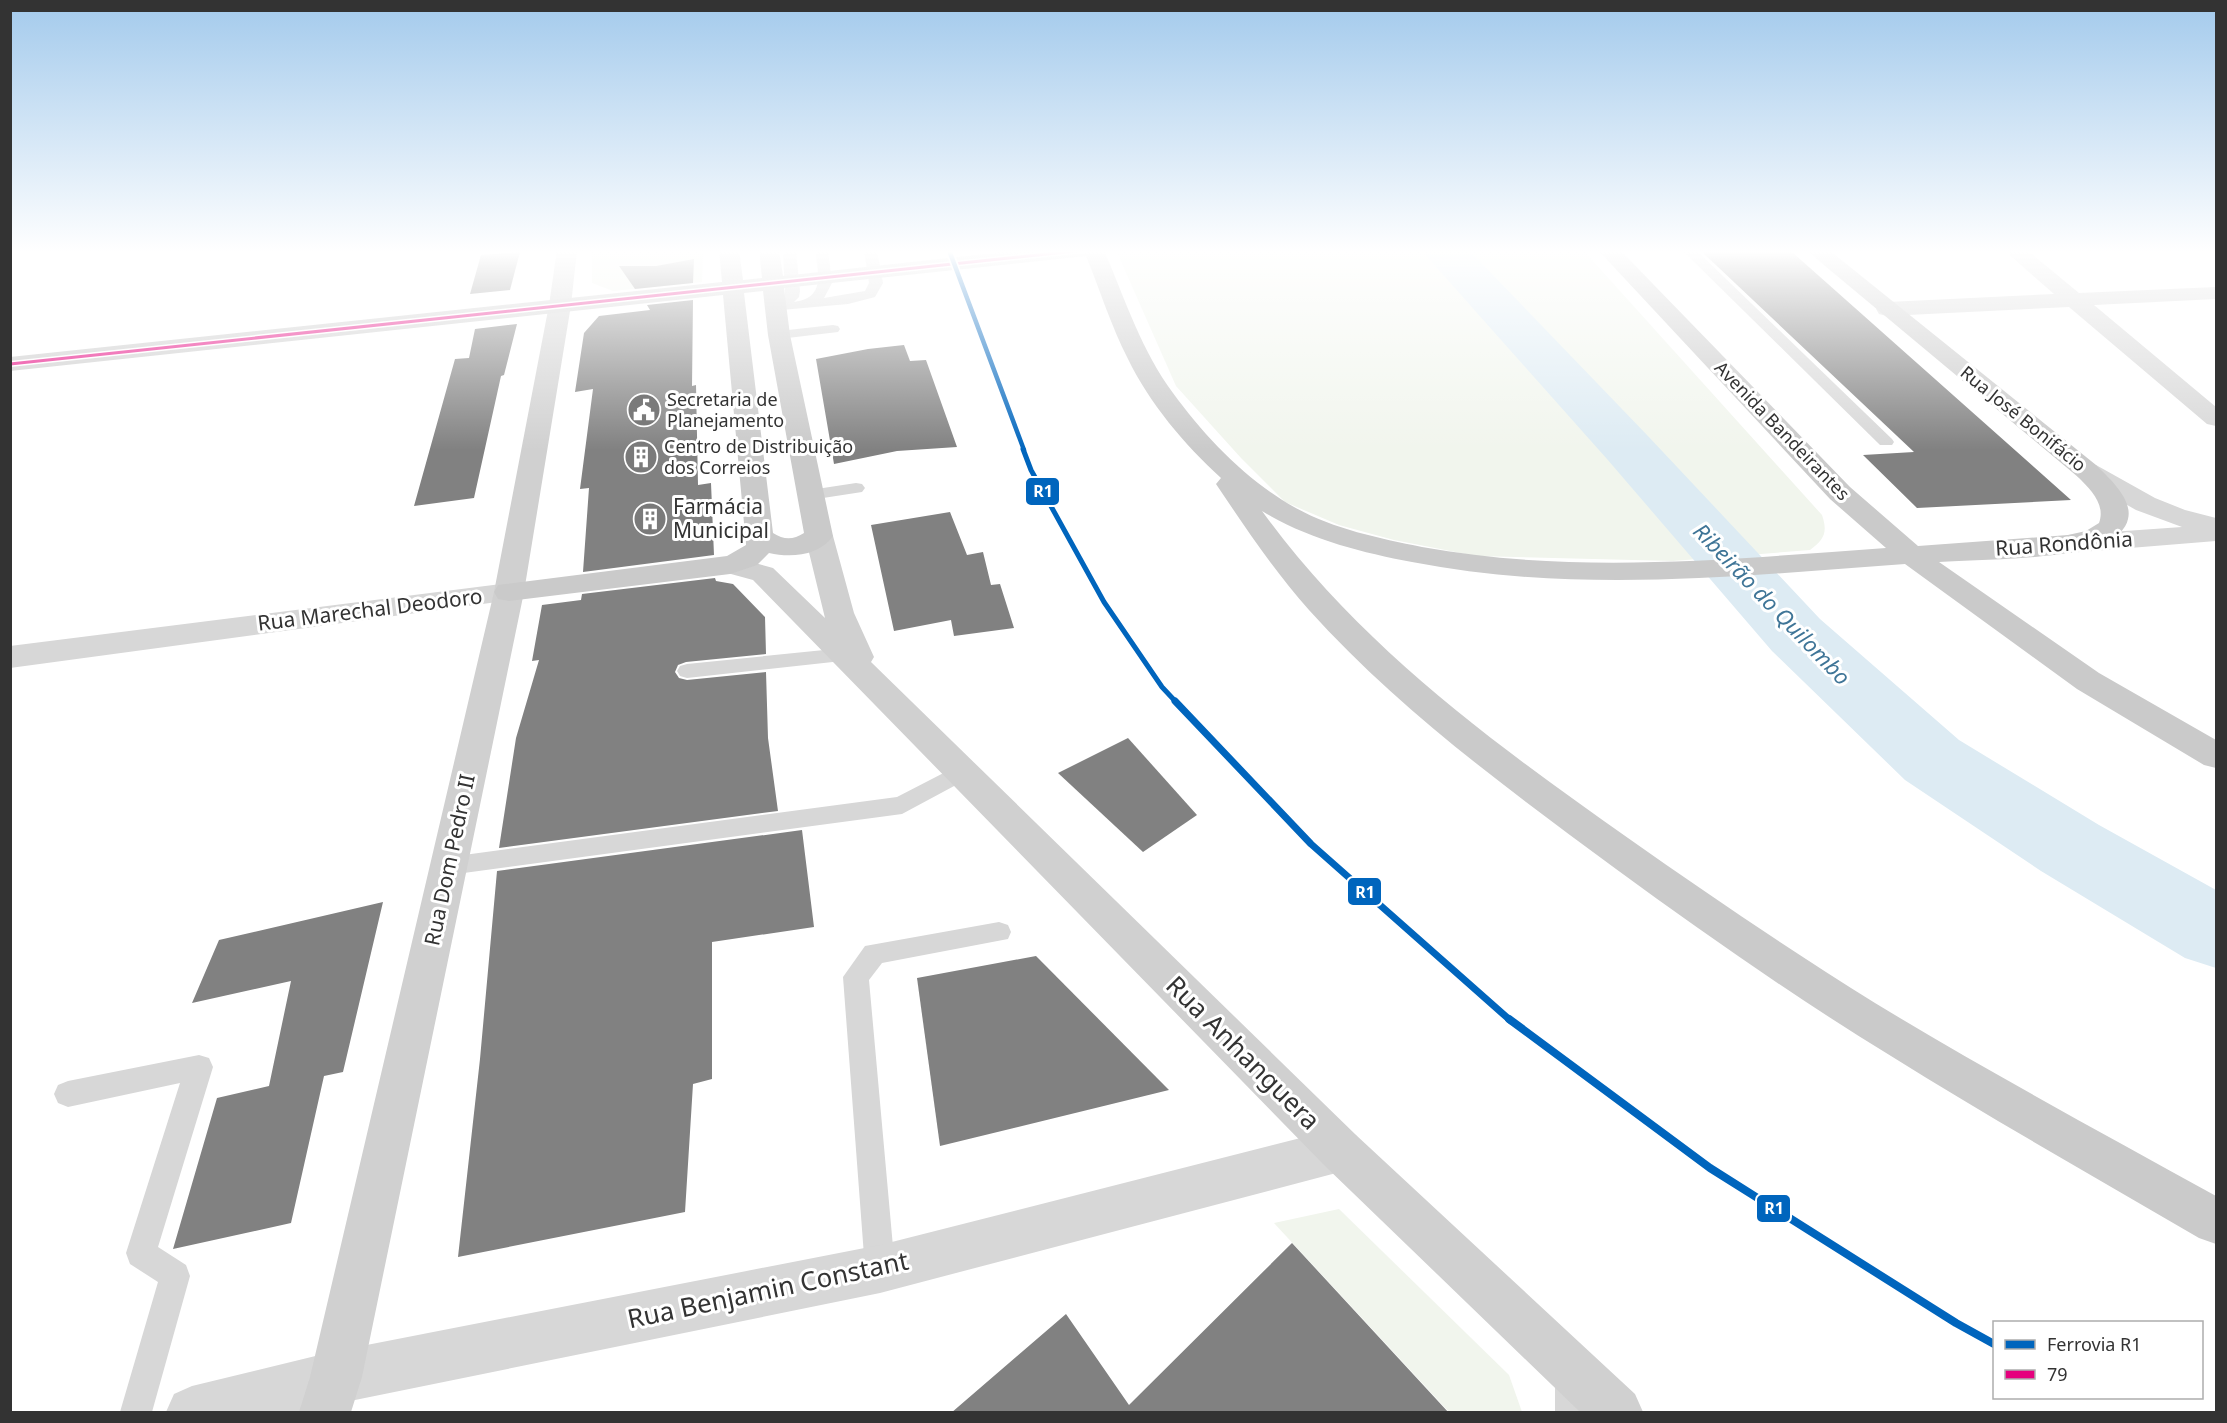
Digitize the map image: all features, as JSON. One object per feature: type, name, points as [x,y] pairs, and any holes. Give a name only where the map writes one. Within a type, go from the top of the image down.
[{"type":"main road","points":[[10,364],[454,316]]},
{"type":"main road","name":"Rua Dom Pedro II","points":[[331,1395],[509,592],[558,316]]},
{"type":"main road","points":[[730,565],[745,561],[755,553],[760,545],[734,316]]},
{"type":"main road","name":"Rua Anhanguera","points":[[776,316],[810,495],[831,591],[845,635],[876,687]]},
{"type":"main road","points":[[1122,316],[1141,360],[1269,542],[1319,603],[1377,661],[1447,723],[1572,818],[1716,921],[1861,1016],[2080,1145],[2217,1221]]},
{"type":"main road","name":"Avenida Bandeirantes","points":[[1671,316],[1840,493],[1911,555],[2088,681],[2217,756]]},
{"type":"main road","name":"Rua José Bonifácio","points":[[1896,316],[2087,471],[2110,496],[2115,511],[2113,523],[2100,535],[2068,544]]},
{"type":"main road","points":[[1203,446],[1254,493],[1297,521],[1350,540],[1421,557],[1490,566],[1568,572],[1684,572],[1911,555]]},
{"type":"main road","points":[[1840,493],[1889,521],[1933,539],[1963,546],[2004,549]]},
{"type":"main road","points":[[758,536],[768,544],[781,548],[810,543],[819,536]]},
{"type":"main road","name":"Rua Rondônia","points":[[1911,555],[2068,544]]},
{"type":"main road","points":[[2004,549],[1981,558],[1973,567],[1972,577],[1977,592],[2007,625]]},
{"type":"main road","name":"Rua Anhanguera","points":[[730,565],[763,574],[1340,1150],[1617,1413]]},
{"type":"main road","name":"Rua Marechal Deodoro","points":[[509,592],[730,565]]},
{"type":"street","points":[[2092,316],[2217,419]]},
{"type":"street","name":"Rua Rondônia","points":[[2087,471],[2151,509],[2184,520],[2217,525]]},
{"type":"street","name":"Rua Rondônia","points":[[2068,544],[2217,533]]},
{"type":"street","name":"Rua Marechal Deodoro","points":[[10,657],[509,592]]},
{"type":"street","name":"Rua Benjamin Constant","points":[[192,1413],[331,1395],[880,1269],[1340,1150]]},
{"type":"lane","points":[[1756,316],[1886,442]]},
{"type":"lane","points":[[779,335],[833,329]]},
{"type":"lane","points":[[810,495],[856,488]]},
{"type":"lane","points":[[687,671],[844,654]]},
{"type":"lane","points":[[449,866],[902,805],[961,772]]},
{"type":"lane","points":[[880,1269],[856,977],[874,954],[999,932]]},
{"type":"lane","points":[[68,1094],[199,1067],[141,1253],[175,1276],[136,1413]]},
{"type":"lane","points":[[1571,1369],[1572,1413]]},
{"type":"shaded area","points":[[1145,316],[1643,316],[1822,515],[1825,531],[1819,542],[1810,550],[1673,561],[1476,556],[1394,540],[1339,525],[1285,502],[1241,458],[1176,386]]},
{"type":"shaded area","points":[[1339,1209],[1509,1375],[1522,1412],[1449,1412],[1274,1223]]},
{"type":"building","points":[[599,316],[693,316],[692,386],[696,385],[698,485],[711,483],[714,555],[583,572],[589,488],[580,489],[593,389],[575,392],[584,333]]},
{"type":"building","points":[[1770,316],[1864,316],[2071,500],[1917,508],[1863,455],[1914,452]]},
{"type":"building","points":[[517,324],[504,375],[501,376],[474,498],[414,506],[455,359],[469,358],[475,329]]},
{"type":"building","points":[[904,345],[910,361],[926,360],[957,447],[897,451],[834,464],[816,359]]},
{"type":"building","points":[[950,512],[967,555],[983,552],[991,585],[1000,584],[1014,628],[954,636],[951,620],[894,631],[871,525]]},
{"type":"building","points":[[715,578],[716,581],[733,584],[765,617],[766,654],[686,662],[678,665],[675,672],[679,678],[687,680],[766,672],[768,738],[778,811],[499,848],[516,738],[539,660],[532,661],[542,605],[581,600],[582,594]]},
{"type":"building","points":[[1128,738],[1197,815],[1143,852],[1058,773]]},
{"type":"building","points":[[802,830],[814,927],[712,942],[712,1079],[693,1084],[685,1212],[458,1257],[480,1059],[497,871]]},
{"type":"building","points":[[383,902],[343,1072],[324,1076],[291,1223],[173,1249],[217,1098],[269,1086],[291,981],[192,1003],[219,940]]},
{"type":"building","points":[[1036,956],[1169,1090],[940,1146],[917,978]]},
{"type":"building","points":[[1292,1243],[1449,1413],[951,1413],[1066,1314],[1129,1405]]},
{"type":"waterway","name":"Ribeirão do Quilombo","points":[[1505,316],[1627,447],[1796,635],[1932,760],[2070,848],[2216,932]]},
{"type":"rail line","name":"R1","points":[[974,316],[1031,470],[1104,602],[1162,687],[1311,844],[1501,1013],[1710,1168],[1956,1323],[1993,1343]]},
{"type":"transit line","name":"79","points":[[10,364],[459,316]]},
{"type":"place","name":"Secretaria de Planejamento","points":[[644,410]]},
{"type":"place","name":"Centro de Distribuição dos Correios","points":[[641,457]]},
{"type":"place","name":"Farmácia Municipal","points":[[650,519]]}]
